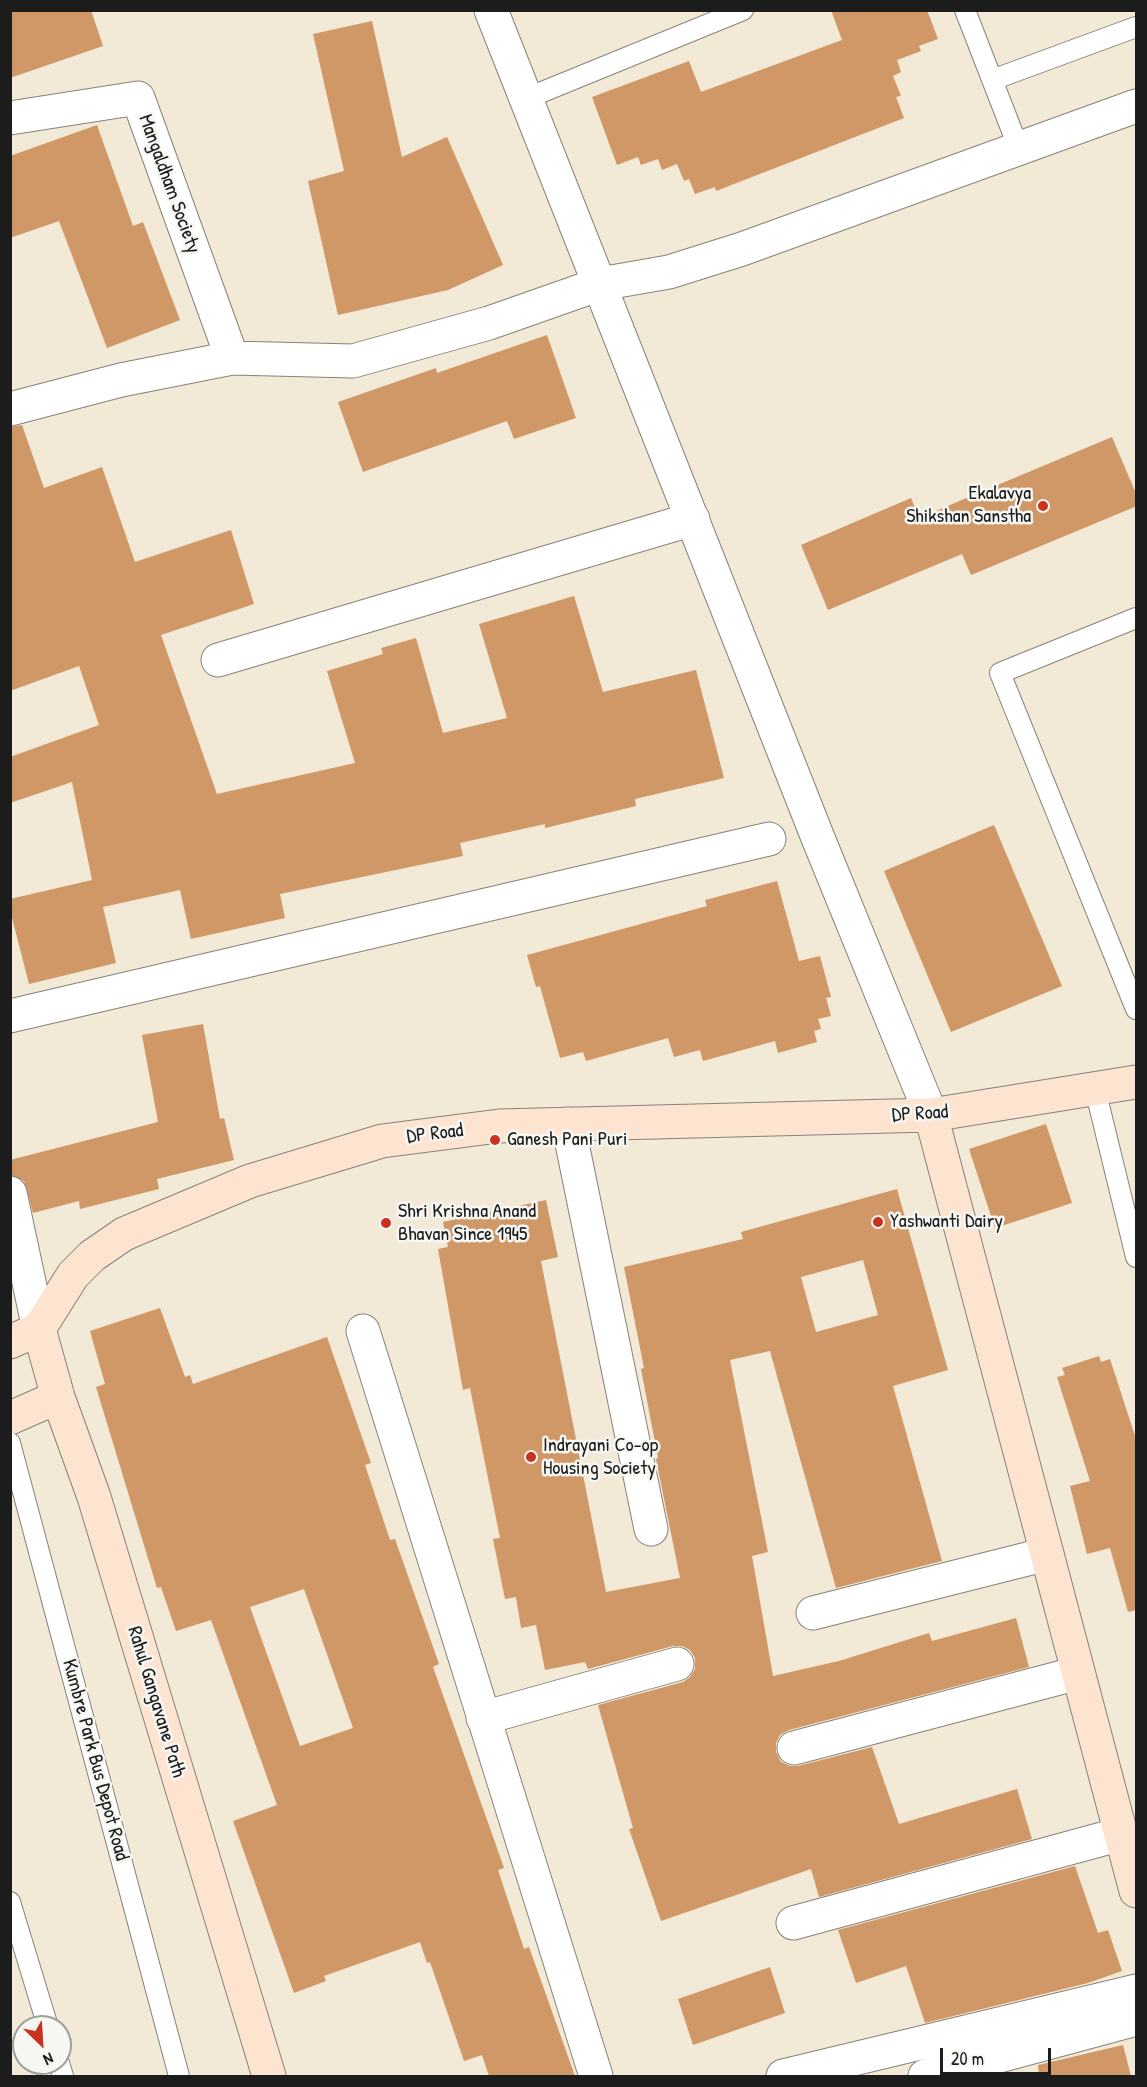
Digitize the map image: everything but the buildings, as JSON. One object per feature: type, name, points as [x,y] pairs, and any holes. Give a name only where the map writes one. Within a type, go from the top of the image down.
[{"type":"street","points":[[491,10],[818,838],[931,1115],[1137,1891]]},
{"type":"street","name":"Mangaldham Society","points":[[10,118],[138,99],[232,358]]},
{"type":"street","points":[[10,409],[121,380],[232,358],[353,361],[489,323],[600,284],[669,273],[742,249],[1137,106]]},
{"type":"street","points":[[218,660],[693,519]]},
{"type":"street","points":[[10,1016],[769,839]]},
{"type":"street","name":"DP Road","points":[[39,1329],[73,1275],[92,1256],[124,1234],[250,1181],[382,1141],[499,1126],[931,1115],[1137,1082]]},
{"type":"street","points":[[568,1124],[651,1529]]},
{"type":"street","points":[[10,1193],[39,1329],[10,1342]]},
{"type":"street","name":"Rahul Gangavane Path","points":[[39,1329],[58,1397],[94,1497],[269,2076]]},
{"type":"street","points":[[363,1331],[596,2076]]},
{"type":"street","points":[[10,1418],[58,1397]]},
{"type":"street","points":[[813,1613],[1047,1554]]},
{"type":"street","points":[[483,1718],[677,1664]]},
{"type":"street","points":[[794,1748],[1078,1672]]},
{"type":"street","points":[[793,1923],[1121,1834]]},
{"type":"street","points":[[783,2076],[1137,1990]]},
{"type":"street","points":[[926,2076],[1137,2019]]},
{"type":"lane","points":[[525,99],[743,10]]},
{"type":"lane","points":[[965,10],[1019,149]]},
{"type":"lane","points":[[992,80],[1137,27]]},
{"type":"lane","points":[[1137,618],[1000,674],[1137,1009]]},
{"type":"lane","points":[[1095,1089],[1137,1257]]},
{"type":"lane","name":"Kumbre Park Bus Depot Road","points":[[10,1443],[179,2076]]},
{"type":"lane","points":[[10,1902],[44,2015]]},
{"type":"place","name":"Ekalavya Shikshan Sanstha","points":[[1043,506]]},
{"type":"place","name":"Ganesh Pani Puri","points":[[495,1140]]},
{"type":"place","name":"Yashwanti Dairy","points":[[878,1222]]},
{"type":"place","name":"Shri Krishna Anand Bhavan Since 1945","points":[[386,1223]]},
{"type":"place","name":"Indrayani Co-op Housing Society","points":[[531,1457]]}]
